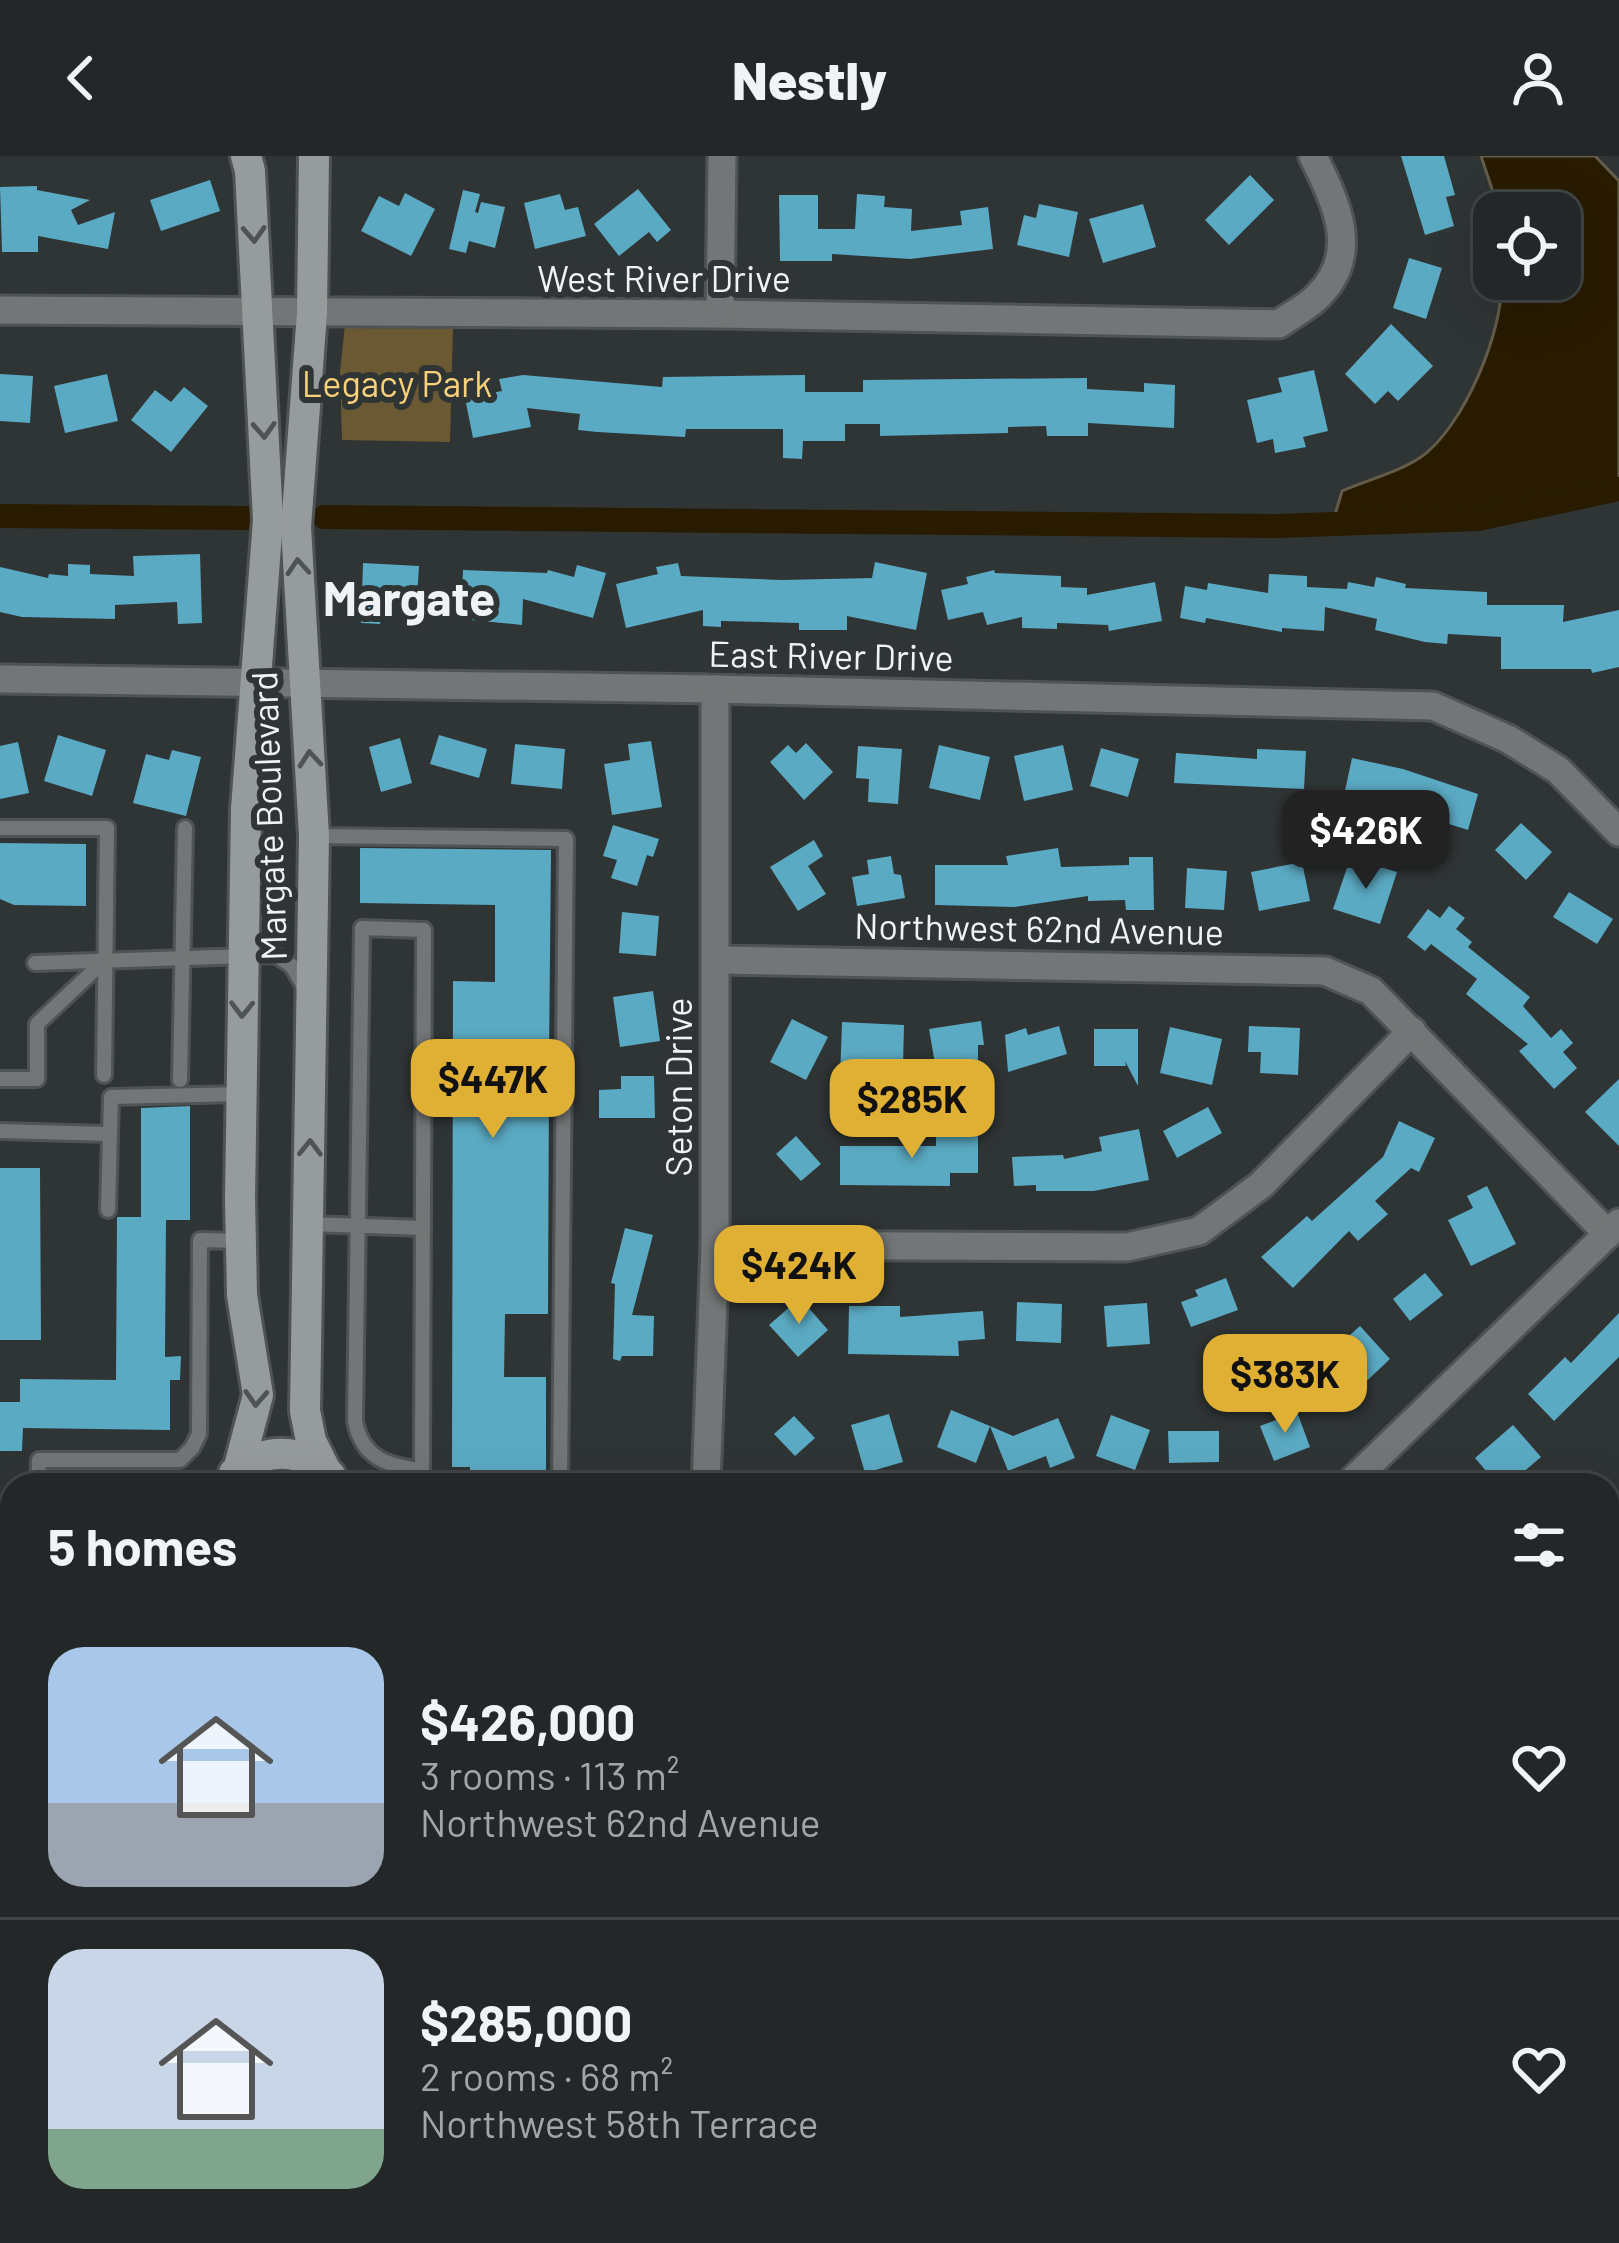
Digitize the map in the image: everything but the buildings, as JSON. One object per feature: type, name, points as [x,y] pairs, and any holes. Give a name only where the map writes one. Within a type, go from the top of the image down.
[{"type":"street","name":"Margate Boulevard","points":[[233,1473],[258,1395],[242,1295],[239,1241],[246,809],[268,520],[246,156]]},
{"type":"street","name":"Margate Boulevard","points":[[314,156],[312,314],[296,527],[314,836],[305,1411],[311,1441],[329,1473]]},
{"type":"street","points":[[720,314],[722,156]]},
{"type":"street","name":"West River Drive","points":[[0,310],[720,314],[1279,324],[1319,296],[1340,264],[1341,212],[1312,156]]},
{"type":"street","name":"East River Drive","points":[[0,679],[1433,706],[1508,739],[1558,770],[1619,831]]},
{"type":"street","name":"Seton Drive","points":[[706,1473],[715,1245],[715,689]]},
{"type":"street","name":"Northwest 62nd Avenue","points":[[716,960],[1324,971],[1371,992],[1614,1228]]},
{"type":"street","points":[[715,1245],[1126,1247],[1199,1231],[1261,1185],[1412,1031]]},
{"type":"street","points":[[1360,1473],[1614,1228]]},
{"type":"street","points":[[239,1473],[272,1453],[292,1453],[324,1473]]},
{"type":"lane","points":[[0,828],[107,828],[104,1075]]},
{"type":"lane","points":[[180,1080],[185,828]]},
{"type":"lane","points":[[314,836],[566,839],[560,1473]]},
{"type":"lane","points":[[412,1473],[367,1452],[355,1421],[362,928],[424,930],[423,1473]]},
{"type":"lane","points":[[34,963],[276,955],[298,976],[312,1006]]},
{"type":"lane","points":[[0,1079],[38,1079],[37,1024],[106,959]]},
{"type":"lane","points":[[108,1210],[111,1097],[241,1094]]},
{"type":"lane","points":[[0,1131],[109,1134]]},
{"type":"lane","points":[[309,1224],[423,1228]]},
{"type":"lane","points":[[38,1473],[39,1460],[180,1460],[193,1448],[200,1434],[200,1240],[239,1241]]},
{"type":"green space","name":"Legacy Park","points":[[345,325],[453,328],[450,442],[342,440],[340,372]]},
{"type":"shaded area","points":[[1481,156],[1595,156],[1619,181],[1619,489],[1478,519],[1332,525],[1342,491],[1421,457],[1452,424],[1489,350],[1500,300],[1581,300],[1581,192],[1493,192]]},
{"type":"waterway","points":[[324,517],[1278,526],[1478,519],[1619,489]]},
{"type":"waterway","points":[[0,516],[247,518]]},
{"type":"district","name":"Margate","points":[[409,599]]}]
